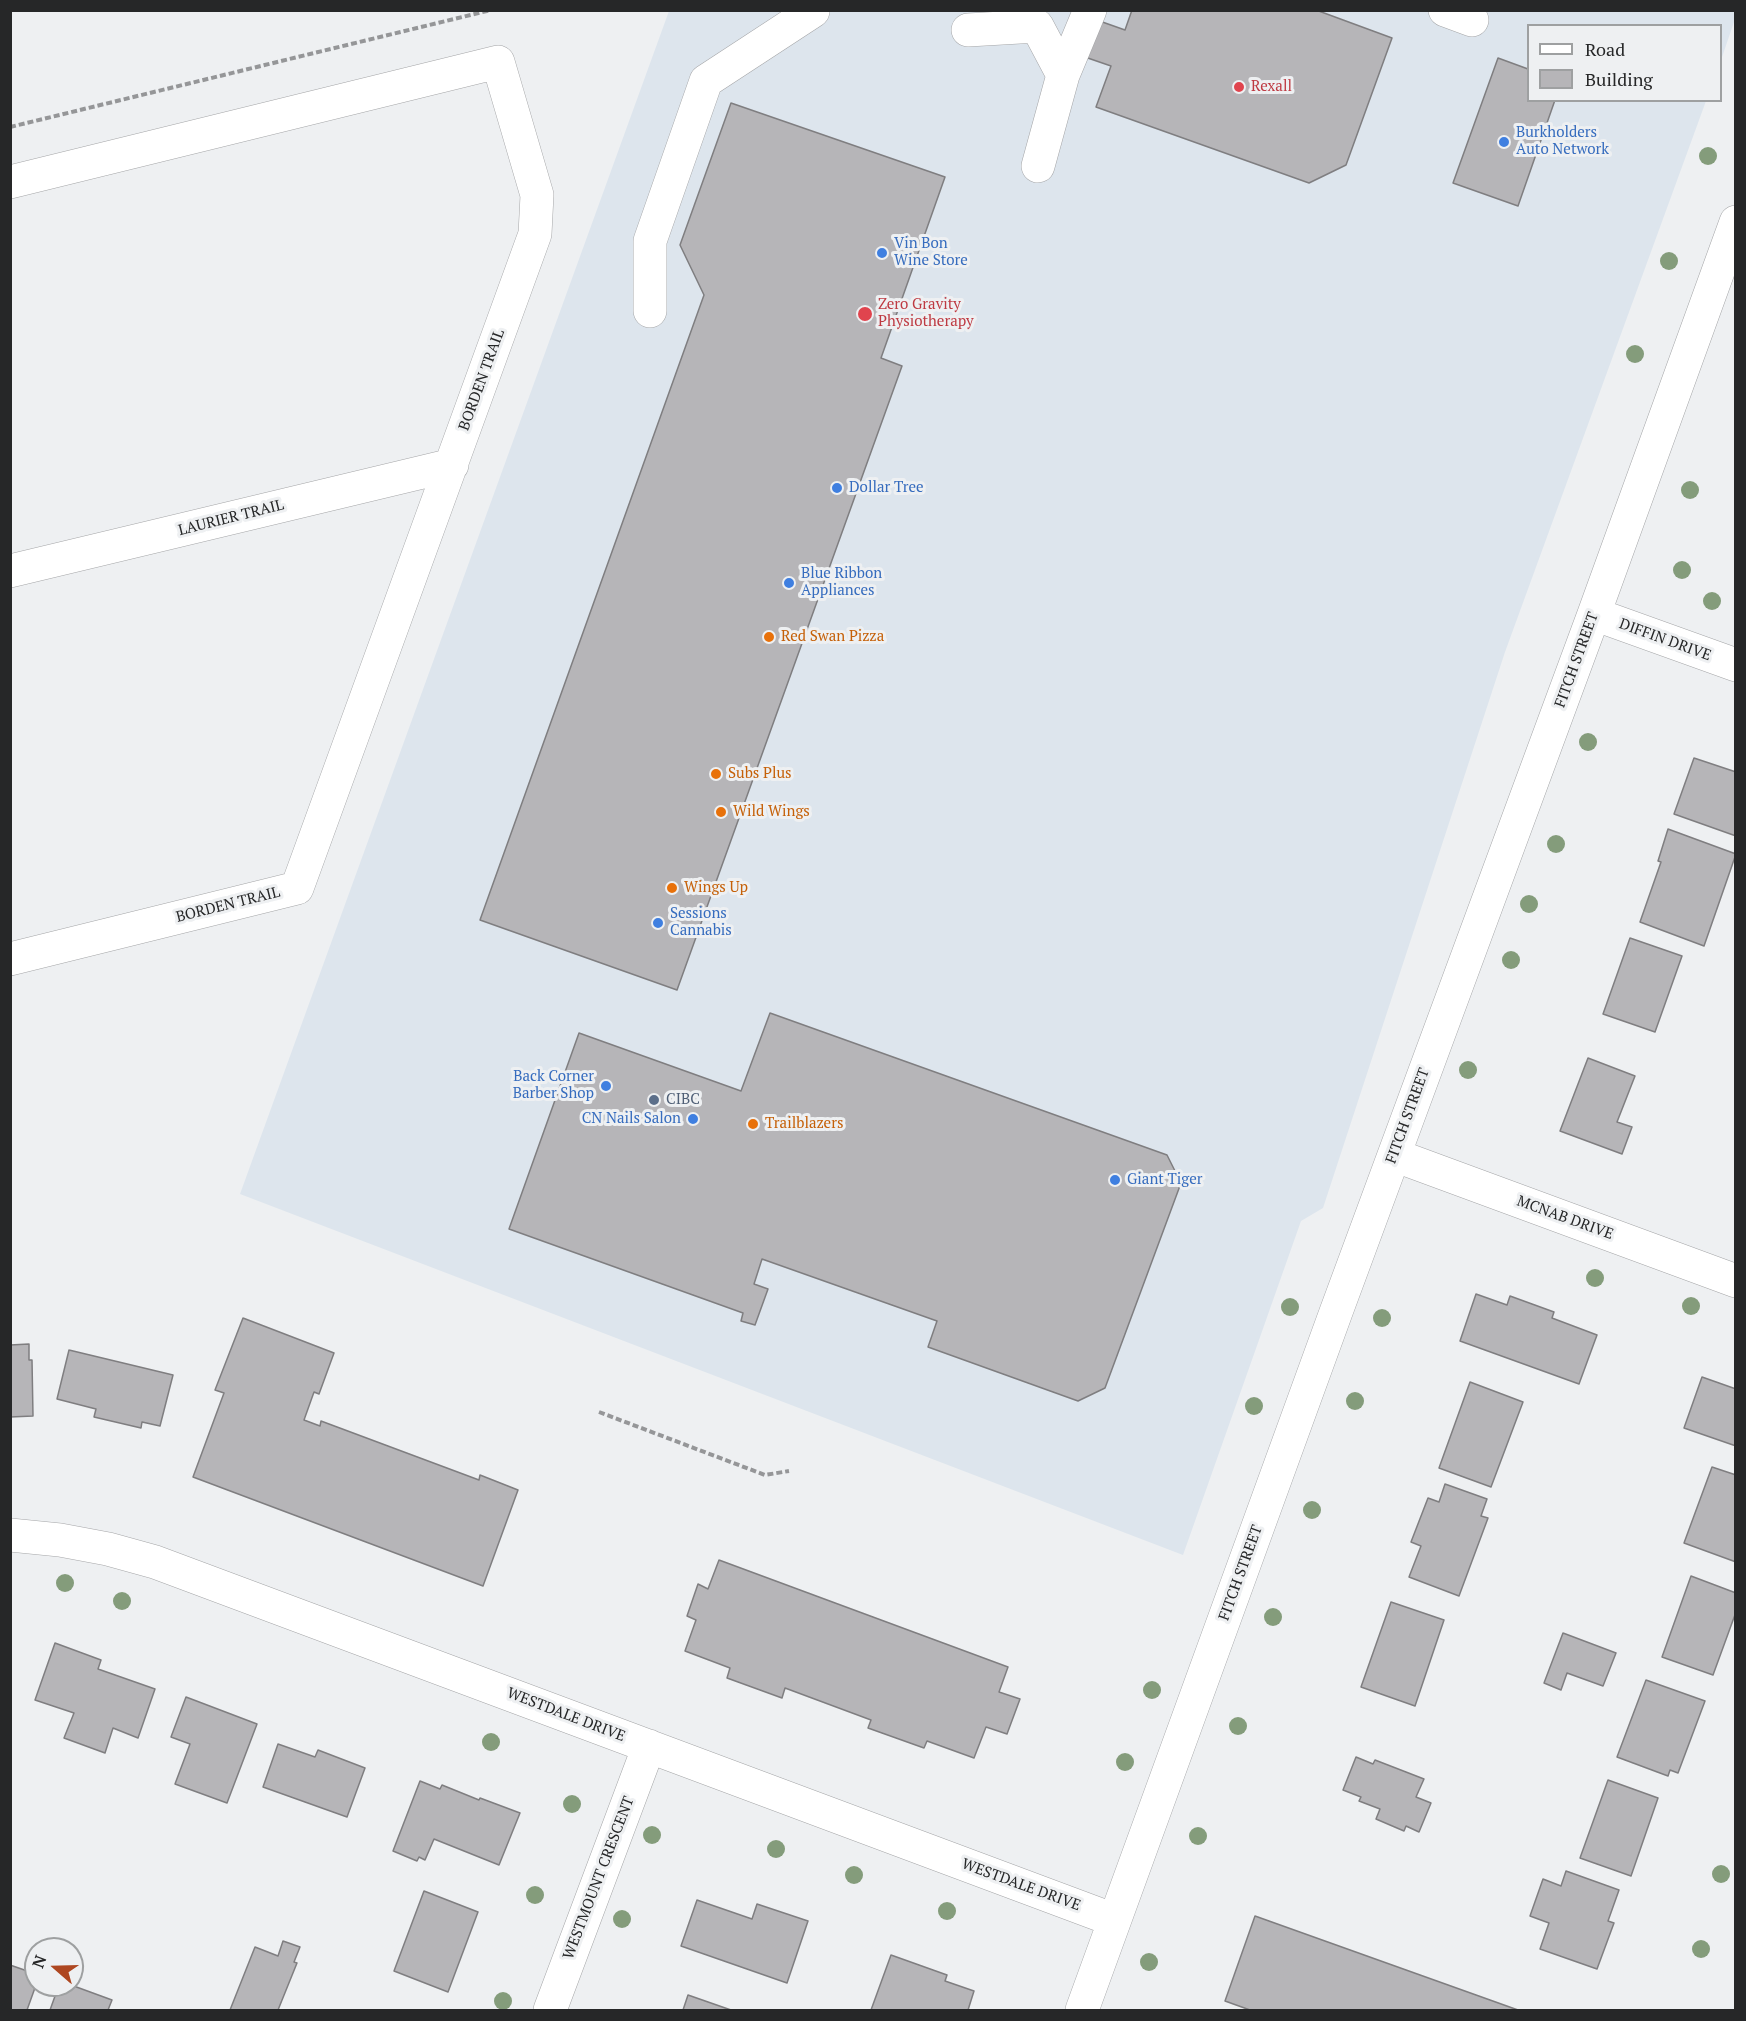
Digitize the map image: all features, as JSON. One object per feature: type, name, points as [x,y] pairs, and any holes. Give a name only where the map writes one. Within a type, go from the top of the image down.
[{"type":"street","points":[[1038,166],[1063,75],[1090,10]]},
{"type":"street","points":[[650,311],[650,241],[706,81],[813,12]]},
{"type":"street","points":[[968,30],[1037,26],[1063,75]]},
{"type":"street","name":"BORDEN TRAIL","points":[[10,182],[498,62],[537,195],[535,234],[297,888],[10,959]]},
{"type":"street","name":"FITCH STREET","points":[[1082,2010],[1736,222]]},
{"type":"street","name":"LAURIER TRAIL","points":[[10,572],[452,465]]},
{"type":"street","name":"DIFFIN DRIVE","points":[[1594,614],[1736,665]]},
{"type":"street","name":"MCNAB DRIVE","points":[[1394,1155],[1736,1281]]},
{"type":"street","name":"WESTDALE DRIVE","points":[[10,1535],[60,1540],[108,1549],[155,1562],[1114,1920]]},
{"type":"street","name":"WESTMOUNT CRESCENT","points":[[550,2010],[649,1746]]},
{"type":"path","points":[[10,127],[491,10]]},
{"type":"path","points":[[599,1412],[765,1475],[789,1471]]},
{"type":"shaded area","points":[[669,11],[1735,11],[1735,19],[1722,57],[1722,24],[1527,24],[1527,102],[1706,102],[1505,652],[1323,1208],[1301,1221],[1183,1555],[240,1194]]},
{"type":"building","name":"Rexall","points":[[1132,10],[1316,10],[1392,38],[1346,165],[1309,183],[1096,107],[1111,66],[1079,55],[1091,18],[1125,30]]},
{"type":"building","name":"Burkholders Auto Network","points":[[1498,58],[1527,69],[1527,102],[1554,102],[1518,206],[1453,183]]},
{"type":"building","points":[[731,103],[945,177],[881,358],[902,366],[677,990],[480,920],[704,295],[680,245]]},
{"type":"building","points":[[1694,758],[1736,772],[1736,836],[1674,814]]},
{"type":"building","points":[[1668,829],[1736,854],[1704,946],[1640,922],[1661,862],[1658,861]]},
{"type":"building","points":[[1630,938],[1682,956],[1655,1032],[1603,1014]]},
{"type":"building","points":[[770,1013],[1167,1155],[1181,1183],[1105,1388],[1078,1401],[928,1347],[937,1321],[762,1259],[754,1284],[768,1289],[755,1325],[741,1321],[743,1313],[509,1229],[579,1033],[741,1091]]},
{"type":"building","points":[[1588,1058],[1635,1076],[1617,1122],[1632,1127],[1622,1154],[1560,1131]]},
{"type":"building","points":[[1476,1294],[1507,1305],[1510,1296],[1554,1312],[1552,1318],[1597,1335],[1579,1384],[1460,1341]]},
{"type":"building","points":[[243,1318],[334,1353],[319,1394],[314,1392],[304,1420],[320,1426],[321,1421],[479,1480],[480,1475],[518,1490],[483,1586],[193,1477],[224,1393],[215,1390]]},
{"type":"building","points":[[29,1344],[29,1360],[32,1360],[33,1416],[10,1417],[10,1345]]},
{"type":"building","points":[[69,1350],[173,1375],[160,1426],[142,1422],[141,1428],[94,1417],[96,1409],[57,1399]]},
{"type":"building","points":[[1702,1377],[1736,1389],[1736,1446],[1684,1428]]},
{"type":"building","points":[[1470,1382],[1523,1402],[1491,1487],[1439,1468]]},
{"type":"building","points":[[1712,1467],[1736,1475],[1736,1562],[1684,1543]]},
{"type":"building","points":[[1445,1484],[1487,1499],[1481,1516],[1488,1518],[1459,1596],[1409,1577],[1421,1546],[1411,1542],[1428,1498],[1439,1502]]},
{"type":"building","points":[[719,1560],[1008,1667],[999,1692],[1020,1699],[1007,1734],[986,1727],[974,1758],[927,1741],[924,1748],[868,1728],[871,1720],[785,1688],[782,1698],[727,1678],[730,1668],[685,1651],[696,1620],[687,1616],[698,1584],[708,1589]]},
{"type":"building","points":[[1691,1576],[1736,1593],[1736,1612],[1713,1675],[1662,1657]]},
{"type":"building","points":[[1391,1602],[1444,1620],[1415,1706],[1361,1687]]},
{"type":"building","points":[[1563,1633],[1616,1653],[1603,1686],[1567,1673],[1561,1690],[1544,1683]]},
{"type":"building","points":[[55,1643],[101,1660],[98,1669],[155,1689],[138,1738],[113,1728],[105,1753],[64,1738],[74,1713],[35,1700]]},
{"type":"building","points":[[1646,1680],[1705,1701],[1678,1773],[1670,1770],[1668,1776],[1617,1757]]},
{"type":"building","points":[[186,1697],[257,1724],[227,1803],[175,1784],[190,1744],[171,1737]]},
{"type":"building","points":[[278,1744],[315,1757],[318,1750],[365,1768],[347,1817],[263,1787]]},
{"type":"building","points":[[1356,1757],[1373,1764],[1375,1760],[1424,1779],[1416,1797],[1431,1803],[1419,1832],[1406,1826],[1404,1831],[1376,1819],[1380,1809],[1359,1801],[1361,1797],[1343,1790]]},
{"type":"building","points":[[1608,1780],[1658,1798],[1631,1876],[1580,1858]]},
{"type":"building","points":[[420,1781],[440,1789],[442,1785],[520,1813],[499,1865],[434,1839],[425,1860],[419,1857],[417,1861],[393,1851]]},
{"type":"building","points":[[1566,1871],[1619,1890],[1608,1921],[1614,1923],[1597,1969],[1540,1949],[1549,1923],[1530,1916],[1543,1879],[1561,1886]]},
{"type":"building","points":[[424,1891],[478,1912],[448,1992],[394,1971]]},
{"type":"building","points":[[697,1900],[752,1919],[757,1904],[808,1921],[787,1983],[681,1946]]},
{"type":"building","points":[[1255,1916],[1518,2010],[1250,2010],[1225,2001]]},
{"type":"building","points":[[283,1941],[300,1947],[294,1962],[297,1963],[278,2010],[230,2010],[255,1947],[278,1956]]},
{"type":"building","points":[[891,1955],[947,1975],[945,1981],[974,1991],[968,2010],[871,2010]]},
{"type":"building","points":[[10,1965],[24,1970],[24,1997],[32,1997],[27,2010],[10,2010]]},
{"type":"building","points":[[84,1990],[112,2000],[108,2010],[50,2010],[55,1997],[84,1997]]},
{"type":"building","points":[[688,1995],[731,2010],[683,2010]]},
{"type":"place","name":"Rexall","points":[[1239,87]]},
{"type":"place","name":"Burkholders Auto Network","points":[[1504,142]]},
{"type":"place","name":"Vin Bon Wine Store","points":[[882,253]]},
{"type":"place","name":"Zero Gravity Physiotherapy","points":[[865,314]]},
{"type":"place","name":"Dollar Tree","points":[[837,488]]},
{"type":"place","name":"Blue Ribbon Appliances","points":[[789,583]]},
{"type":"place","name":"Red Swan Pizza","points":[[769,637]]},
{"type":"place","name":"Subs Plus","points":[[716,774]]},
{"type":"place","name":"Wild Wings","points":[[721,812]]},
{"type":"place","name":"Wings Up","points":[[672,888]]},
{"type":"place","name":"Sessions Cannabis","points":[[658,923]]},
{"type":"place","name":"Back Corner Barber Shop","points":[[606,1086]]},
{"type":"place","name":"CIBC","points":[[654,1100]]},
{"type":"place","name":"CN Nails Salon","points":[[693,1119]]},
{"type":"place","name":"Trailblazers","points":[[753,1124]]},
{"type":"place","name":"Giant Tiger","points":[[1115,1180]]}]
